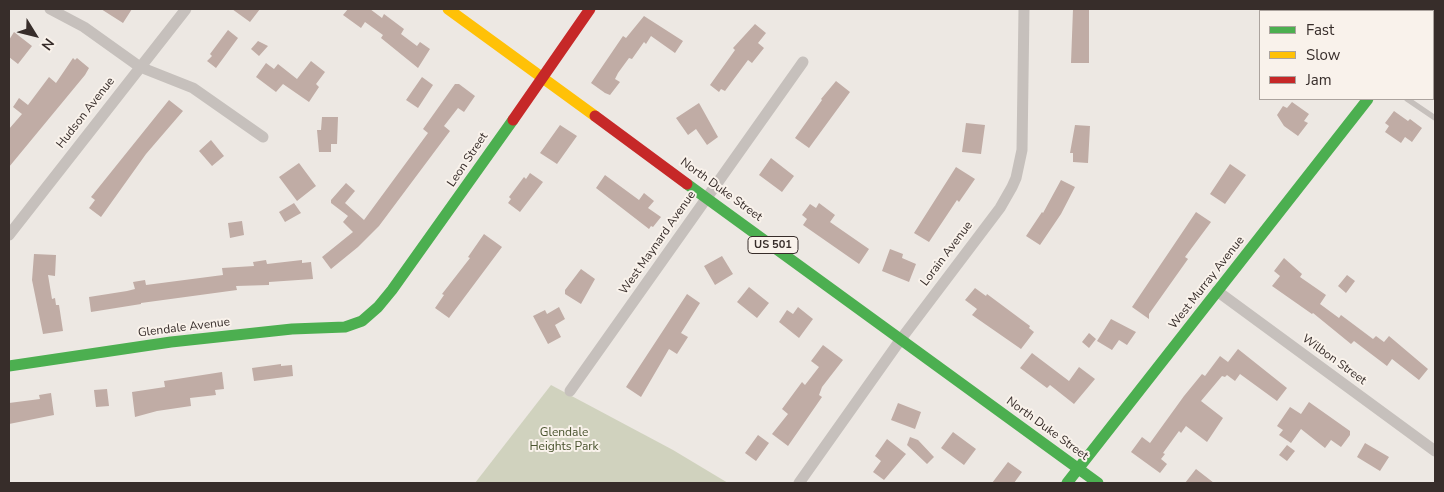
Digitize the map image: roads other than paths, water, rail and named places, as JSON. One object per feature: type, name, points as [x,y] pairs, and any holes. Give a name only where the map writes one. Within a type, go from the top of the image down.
[{"type":"main road","name":"North Duke Street","points":[[448,9],[540,78],[708,197],[1098,483]]},
{"type":"main road","name":"Leon Street","points":[[362,321],[378,307],[392,290],[471,181],[540,78],[590,9]]},
{"type":"main road","name":"West Murray Avenue","points":[[1067,483],[1367,100]]},
{"type":"main road","name":"Glendale Avenue","points":[[9,362],[292,329],[345,327],[362,321]]},
{"type":"street","points":[[50,9],[84,27],[140,67],[193,88],[263,137]]},
{"type":"street","name":"Hudson Avenue","points":[[9,235],[186,9]]},
{"type":"street","name":"Lorain Avenue","points":[[799,483],[901,339],[1000,208],[1016,178],[1022,150],[1024,9]]},
{"type":"street","name":"West Maynard Avenue","points":[[570,391],[803,62]]},
{"type":"street","name":"Wilbon Street","points":[[1217,291],[1435,451]]},
{"type":"lane","points":[[1408,100],[1435,118]]},
{"type":"park label","name":"Glendale Heights Park","points":[[564,440]]}]
